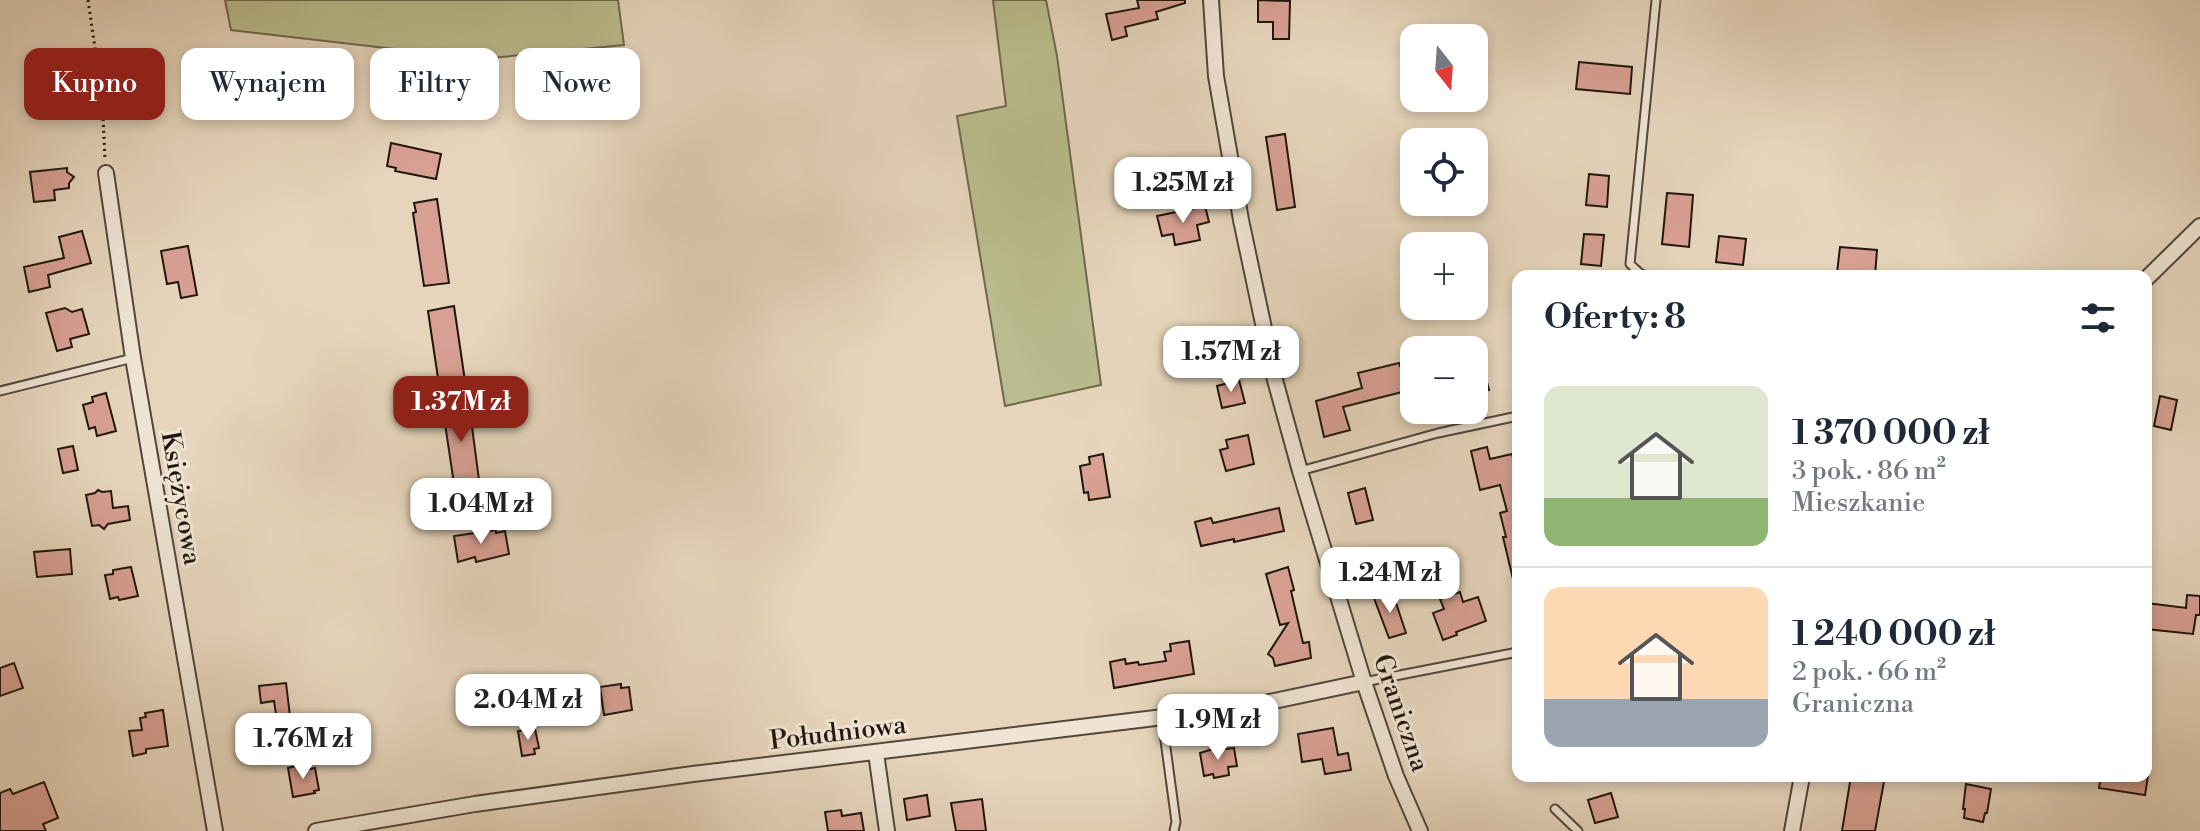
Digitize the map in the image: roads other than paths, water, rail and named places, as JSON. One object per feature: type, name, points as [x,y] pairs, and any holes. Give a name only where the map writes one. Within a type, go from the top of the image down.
[{"type":"street","name":"Graniczna","points":[[1211,0],[1216,76],[1241,220],[1275,380],[1364,682],[1396,776],[1420,831]]},
{"type":"street","name":"Księżycowa","points":[[106,173],[133,358],[215,831]]},
{"type":"street","points":[[2152,273],[2200,226]]},
{"type":"street","name":"Południowa","points":[[316,831],[475,804],[693,774],[1246,707],[1364,682]]},
{"type":"street","points":[[876,753],[887,831]]},
{"type":"street","points":[[1792,831],[1801,782]]},
{"type":"lane","points":[[1637,270],[1630,264],[1656,0]]},
{"type":"lane","points":[[0,391],[133,358]]},
{"type":"lane","points":[[1300,471],[1438,433],[1512,417]]},
{"type":"lane","points":[[1364,682],[1512,653]]},
{"type":"lane","points":[[1162,717],[1176,822],[1174,831]]},
{"type":"lane","points":[[1555,809],[1578,831]]}]
